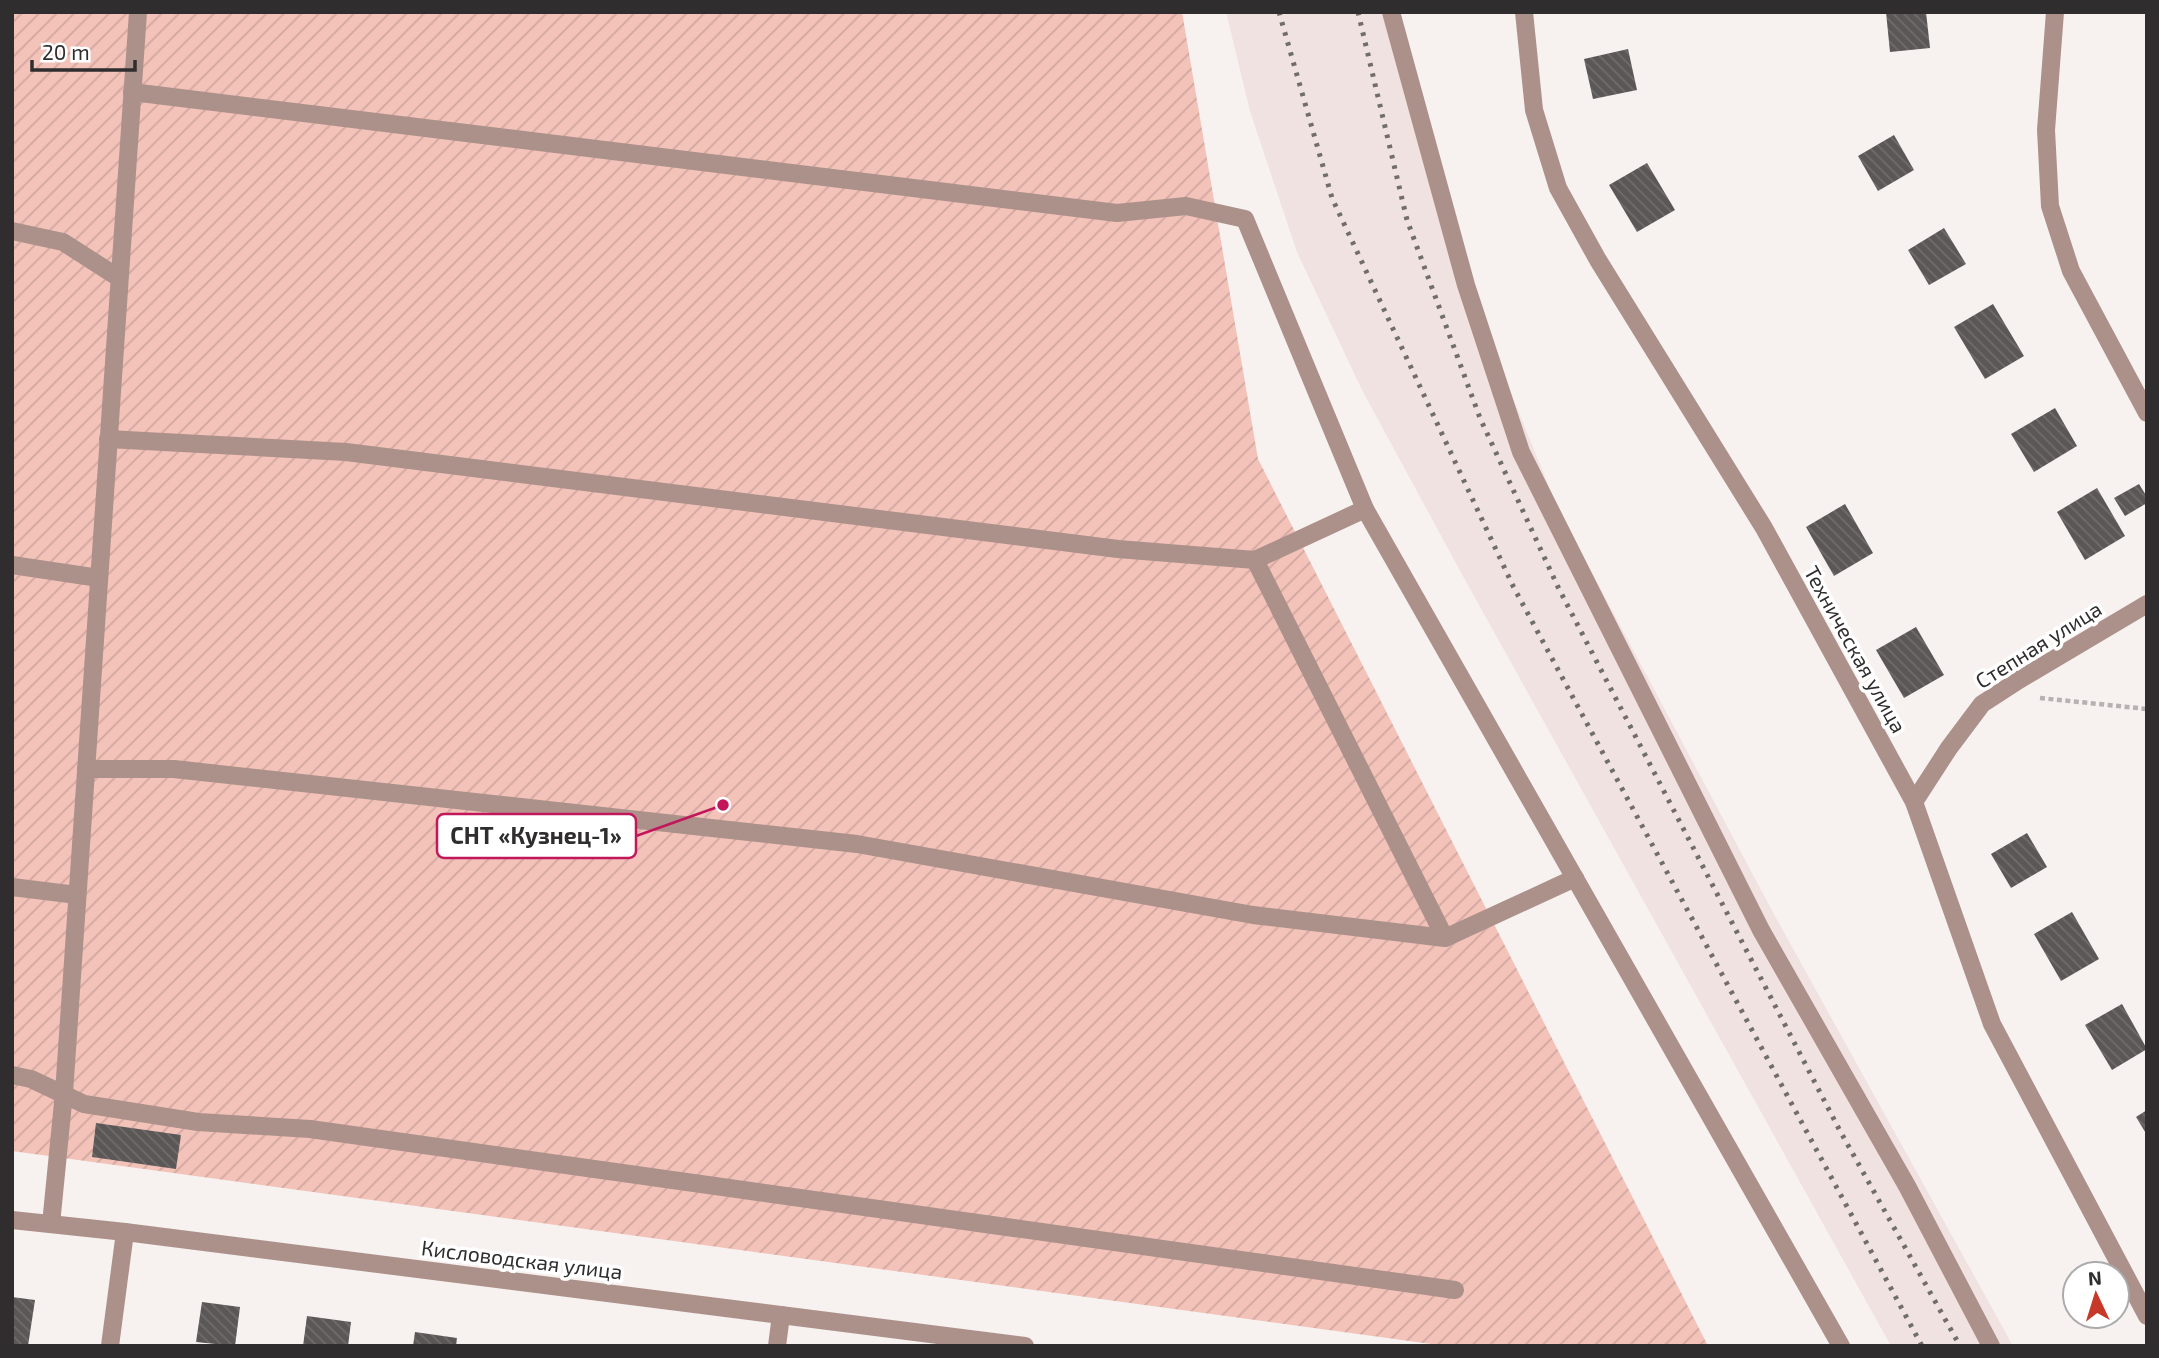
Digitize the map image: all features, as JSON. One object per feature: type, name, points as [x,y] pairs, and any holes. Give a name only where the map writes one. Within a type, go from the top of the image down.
[{"type":"street","points":[[51,1224],[64,1093],[138,12]]},
{"type":"street","points":[[1391,12],[1466,285],[1521,452],[1761,930],[1907,1186],[1991,1346]]},
{"type":"street","name":"Техническая улица","points":[[1524,12],[1534,110],[1558,188],[1598,260],[1764,528],[1914,802],[1992,1024],[2147,1316]]},
{"type":"street","points":[[2054,12],[2046,130],[2050,206],[2071,271],[2147,413]]},
{"type":"street","points":[[132,92],[1117,213],[1186,206],[1245,219],[1365,509],[1841,1346]]},
{"type":"street","points":[[12,232],[63,242],[119,278]]},
{"type":"street","points":[[108,439],[346,452],[1118,550],[1255,560],[1365,509]]},
{"type":"street","points":[[1255,560],[1445,939]]},
{"type":"street","points":[[12,565],[99,578]]},
{"type":"street","name":"Степная улица","points":[[1914,802],[1949,748],[1982,705],[2147,604]]},
{"type":"street","points":[[86,769],[174,769],[857,844],[1253,915],[1445,939],[1575,878]]},
{"type":"street","points":[[12,887],[77,895]]},
{"type":"street","points":[[12,1076],[31,1079],[84,1104],[198,1122],[310,1129],[1455,1290]]},
{"type":"street","name":"Кисловодская улица","points":[[12,1220],[1025,1346]]},
{"type":"street","points":[[110,1346],[125,1232]]},
{"type":"street","points":[[777,1346],[781,1315]]},
{"type":"path","points":[[2019,680],[2041,699],[2147,709]]},
{"type":"shaded area","points":[[12,12],[1182,12],[1258,459],[1708,1346],[1446,1346],[12,1151]]},
{"type":"shaded area","points":[[1226,12],[1397,12],[1475,304],[1558,509],[1776,918],[2013,1346],[1891,1346],[1362,390],[1297,252],[1250,111]]},
{"type":"building","points":[[1886,12],[1926,12],[1930,48],[1890,52]]},
{"type":"building","points":[[1628,49],[1637,90],[1593,99],[1584,59]]},
{"type":"building","points":[[1894,135],[1914,170],[1878,191],[1858,156]]},
{"type":"building","points":[[1647,163],[1675,210],[1637,232],[1609,185]]},
{"type":"building","points":[[1944,228],[1966,264],[1929,285],[1908,250]]},
{"type":"building","points":[[1993,304],[2024,356],[1985,379],[1954,327]]},
{"type":"building","points":[[2055,408],[2077,446],[2034,472],[2011,434]]},
{"type":"building","points":[[2139,484],[2147,497],[2147,503],[2125,516],[2114,498]]},
{"type":"building","points":[[2097,488],[2125,536],[2085,560],[2057,512]]},
{"type":"building","points":[[1845,504],[1873,553],[1834,576],[1806,527]]},
{"type":"building","points":[[1916,627],[1944,675],[1904,698],[1876,650]]},
{"type":"building","points":[[2027,833],[2047,867],[2011,888],[1991,854]]},
{"type":"building","points":[[2072,912],[2099,959],[2061,981],[2034,934]]},
{"type":"building","points":[[2122,1004],[2147,1049],[2112,1070],[2085,1025]]},
{"type":"building","points":[[2147,1110],[2147,1135],[2136,1117]]},
{"type":"building","points":[[96,1123],[181,1135],[176,1169],[92,1157]]},
{"type":"building","points":[[12,1297],[35,1300],[28,1346],[12,1346]]},
{"type":"building","points":[[202,1302],[240,1307],[235,1346],[196,1342]]},
{"type":"building","points":[[307,1316],[351,1322],[348,1346],[303,1346]]},
{"type":"building","points":[[415,1332],[457,1338],[456,1346],[413,1346]]},
{"type":"railway","points":[[1279,12],[1332,198],[1513,586],[1922,1346]]},
{"type":"railway","points":[[1358,12],[1407,220],[1480,418],[1558,587],[1839,1129],[1960,1346]]},
{"type":"place","name":"СНТ «Кузнец-1»","points":[[723,805]]}]
